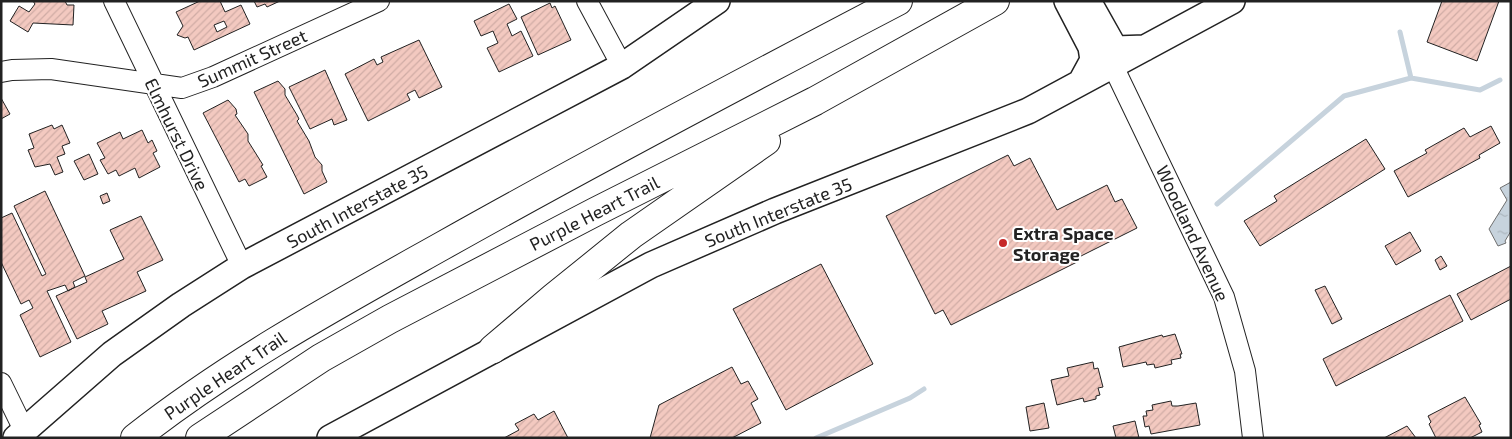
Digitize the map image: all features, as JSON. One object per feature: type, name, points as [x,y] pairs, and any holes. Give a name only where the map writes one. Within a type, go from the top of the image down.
[{"type":"highway","name":"Purple Heart Trail","points":[[135,438],[188,396],[300,325],[559,180],[898,1]]},
{"type":"highway","name":"Purple Heart Trail","points":[[200,438],[320,358],[390,318],[604,207],[815,101],[991,3]]},
{"type":"highway","points":[[493,349],[631,235],[753,152],[815,101]]},
{"type":"main road","name":"South Interstate 35","points":[[24,435],[49,408],[112,354],[181,305],[242,266],[622,66],[717,1]]},
{"type":"main road","points":[[1067,1],[1091,47],[1093,60],[1081,82]]},
{"type":"main road","points":[[1088,1],[1115,49],[1145,48]]},
{"type":"main road","name":"South Interstate 35","points":[[330,438],[651,265],[775,211],[1011,118],[1113,66],[1232,1]]},
{"type":"street","name":"Elmhurst Drive","points":[[114,1],[242,266]]},
{"type":"street","name":"Summit Street","points":[[1,72],[51,69],[182,88],[197,84],[378,1]]},
{"type":"street","points":[[587,1],[622,66]]},
{"type":"street","name":"Woodland Avenue","points":[[1113,66],[1224,297],[1245,371],[1253,438]]},
{"type":"street","points":[[1,383],[24,435]]},
{"type":"water","points":[[1511,182],[1511,231],[1505,241],[1506,243],[1498,246],[1489,229],[1507,200],[1500,188]]},
{"type":"building","points":[[33,1],[65,1],[67,5],[74,5],[73,25],[33,23],[28,32],[10,21],[19,6],[29,12],[35,4]]},
{"type":"building","points":[[200,1],[220,1],[225,12],[241,5],[250,24],[194,50],[188,37],[185,38],[177,35],[183,26],[176,12]],"holes":[[[224,21],[227,27],[217,32],[214,25]]]},
{"type":"building","points":[[254,1],[280,1],[267,7],[265,4],[257,7]]},
{"type":"building","points":[[1442,1],[1499,1],[1477,61],[1427,42]]},
{"type":"building","points":[[550,3],[552,8],[555,6],[571,40],[538,55],[521,17]]},
{"type":"building","points":[[509,4],[517,19],[507,24],[512,36],[521,31],[533,56],[499,72],[487,48],[498,43],[493,31],[481,36],[474,21]]},
{"type":"building","points":[[419,40],[442,87],[419,98],[415,90],[407,94],[410,100],[368,121],[345,74],[374,59],[377,65],[383,62],[381,57]]},
{"type":"building","points":[[325,70],[347,120],[334,125],[332,119],[310,129],[289,87]]},
{"type":"building","points":[[278,81],[285,89],[285,95],[299,119],[297,121],[309,141],[315,157],[322,165],[322,171],[327,182],[304,194],[254,92]]},
{"type":"building","points":[[1,98],[10,114],[1,119]]},
{"type":"building","points":[[228,100],[236,109],[237,114],[235,115],[248,134],[248,141],[263,165],[261,166],[267,177],[249,186],[245,179],[239,182],[203,113]]},
{"type":"building","points":[[52,125],[54,129],[62,125],[70,143],[62,146],[65,154],[57,157],[63,172],[55,175],[50,164],[35,167],[28,150],[34,148],[29,134]]},
{"type":"building","points":[[1491,126],[1500,143],[1479,155],[1480,158],[1408,197],[1394,171],[1427,153],[1425,150],[1464,128],[1470,137]]},
{"type":"building","points":[[142,130],[148,143],[152,140],[157,151],[153,153],[160,167],[139,178],[135,168],[119,176],[116,170],[108,174],[100,160],[105,158],[97,143],[120,132],[123,139]]},
{"type":"building","points":[[1366,139],[1385,169],[1260,246],[1244,221],[1277,201],[1274,196]]},
{"type":"building","points":[[89,154],[98,174],[84,180],[74,161]]},
{"type":"building","name":"Extra Space Storage","points":[[1008,155],[1014,166],[1030,158],[1057,210],[1107,185],[1115,202],[1122,199],[1137,228],[1077,258],[1079,261],[951,325],[943,310],[935,314],[886,216]]},
{"type":"building","points":[[45,191],[85,276],[73,282],[75,287],[68,291],[65,285],[47,291],[71,342],[40,357],[20,315],[33,308],[29,300],[21,304],[1,262],[1,218],[12,213],[42,276],[46,274],[14,206]]},
{"type":"building","points":[[107,193],[110,201],[103,204],[100,196]]},
{"type":"building","points":[[141,216],[163,260],[137,272],[146,291],[102,311],[108,324],[77,339],[56,296],[87,282],[85,277],[124,259],[110,230]]},
{"type":"building","points":[[1410,232],[1421,251],[1396,265],[1385,246]]},
{"type":"building","points":[[1441,256],[1447,266],[1440,270],[1435,260]]},
{"type":"building","points":[[821,264],[873,364],[786,410],[733,309]]},
{"type":"building","points":[[1511,266],[1511,299],[1471,320],[1457,294]]},
{"type":"building","points":[[1325,286],[1342,319],[1332,324],[1315,290]]},
{"type":"building","points":[[1450,295],[1463,321],[1336,386],[1323,359]]},
{"type":"building","points":[[1175,334],[1182,354],[1180,354],[1181,358],[1171,360],[1172,364],[1155,368],[1154,364],[1147,365],[1146,362],[1123,367],[1119,347],[1162,335],[1163,337]]},
{"type":"building","points":[[1093,362],[1094,369],[1098,368],[1103,387],[1098,388],[1100,395],[1096,396],[1096,399],[1084,402],[1083,398],[1057,405],[1051,380],[1069,376],[1067,368]]},
{"type":"building","points":[[732,367],[741,384],[748,381],[758,399],[751,403],[761,423],[732,438],[650,438],[659,405]]},
{"type":"building","points":[[1465,397],[1481,424],[1479,425],[1482,432],[1470,438],[1436,438],[1429,424],[1431,422],[1428,416]]},
{"type":"building","points":[[1171,401],[1172,406],[1196,403],[1200,425],[1151,434],[1149,426],[1145,427],[1143,416],[1147,416],[1146,411],[1153,410],[1152,405]]},
{"type":"building","points":[[1044,403],[1049,428],[1030,431],[1026,407]]},
{"type":"building","points":[[554,411],[568,438],[504,438],[519,430],[515,424],[534,414],[538,420]]},
{"type":"building","points":[[1135,421],[1139,438],[1116,438],[1113,426]]},
{"type":"building","points":[[1407,426],[1416,438],[1384,438]]},
{"type":"waterway","points":[[1400,32],[1411,78]]},
{"type":"waterway","points":[[1217,204],[1344,96],[1411,78],[1480,90],[1500,80]]},
{"type":"waterway","points":[[816,438],[910,398],[924,389]]},
{"type":"place","name":"Extra Space Storage","points":[[1003,243]]}]
